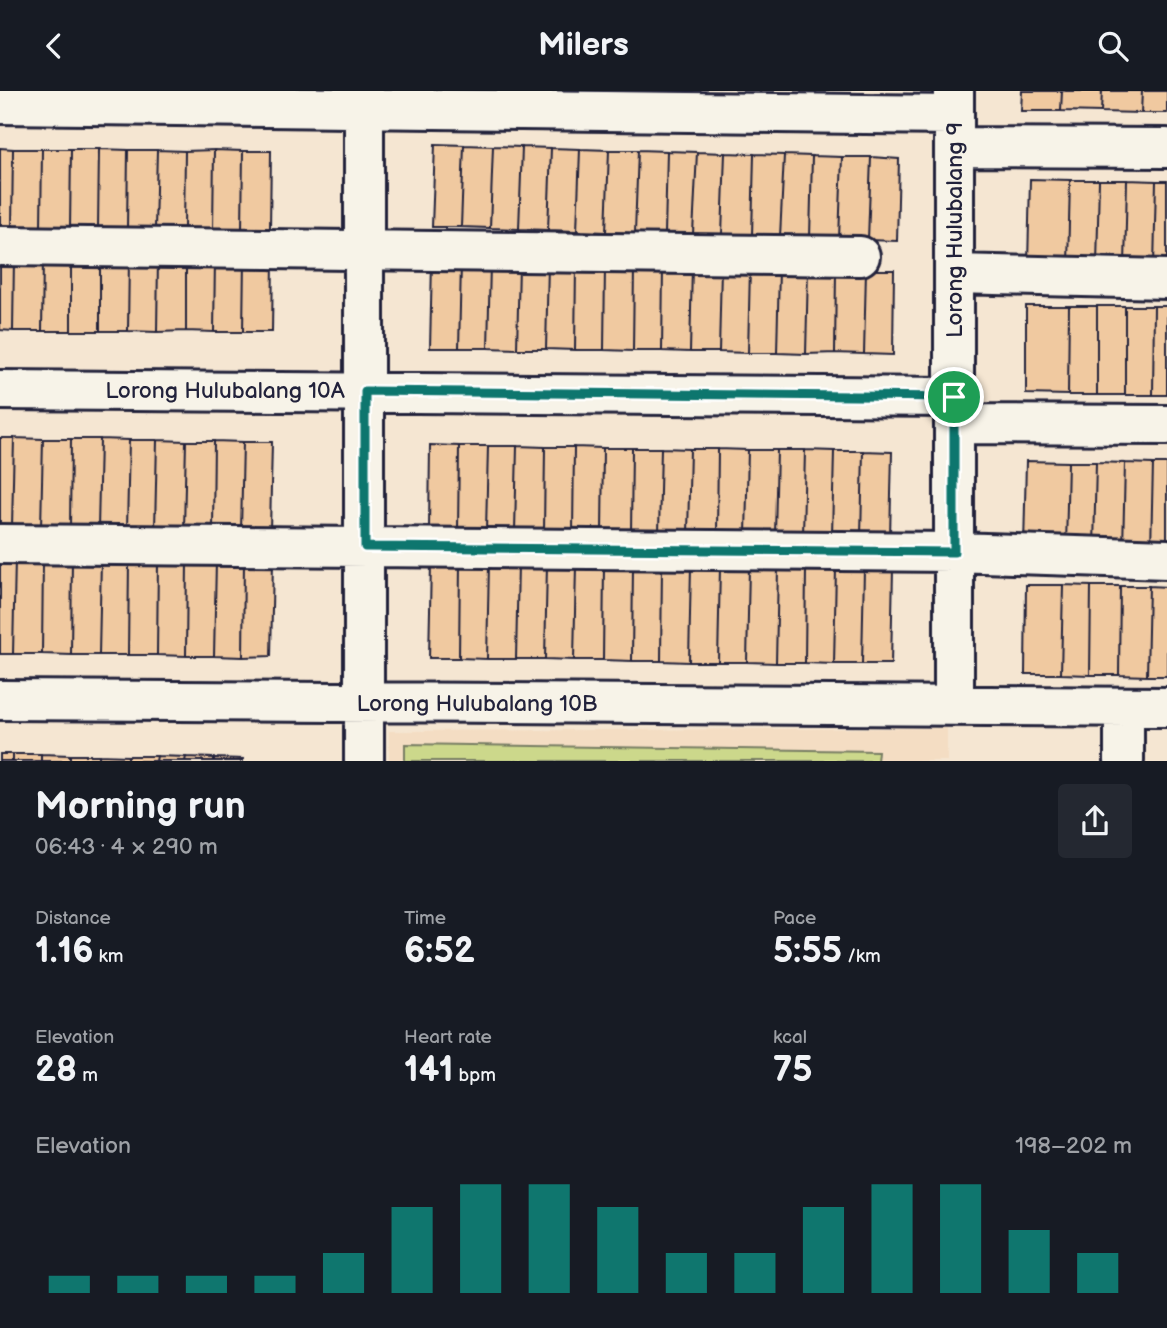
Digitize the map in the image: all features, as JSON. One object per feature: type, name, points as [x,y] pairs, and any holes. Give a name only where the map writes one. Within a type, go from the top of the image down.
[{"type":"street","points":[[365,101],[365,761]]},
{"type":"street","points":[[0,104],[365,101],[954,118],[1167,148]]},
{"type":"street","name":"Lorong Hulubalang 9","points":[[954,118],[954,705]]},
{"type":"street","points":[[0,246],[860,255]]},
{"type":"street","points":[[954,274],[1167,279]]},
{"type":"street","name":"Lorong Hulubalang 10A","points":[[0,390],[365,391],[954,411],[1167,425]]},
{"type":"street","points":[[0,544],[954,552],[1167,559]]},
{"type":"street","name":"Lorong Hulubalang 10B","points":[[0,700],[1167,707]]},
{"type":"street","points":[[1124,707],[1124,761]]},
{"type":"shaded area","points":[[947,728],[947,761],[389,761],[389,731]]},
{"type":"green space","points":[[405,744],[878,751],[877,761],[405,761]]},
{"type":"building","points":[[1022,91],[1062,91],[1061,111],[1021,111]]},
{"type":"building","points":[[1062,91],[1102,91],[1101,112],[1061,111]]},
{"type":"building","points":[[1102,91],[1142,91],[1141,113],[1101,112]]},
{"type":"building","points":[[1142,91],[1167,91],[1167,113],[1141,113]]},
{"type":"building","points":[[435,144],[464,145],[461,227],[432,227]]},
{"type":"building","points":[[464,145],[493,146],[490,228],[461,227]]},
{"type":"building","points":[[493,146],[522,147],[519,229],[490,228]]},
{"type":"building","points":[[522,147],[551,148],[548,230],[519,229]]},
{"type":"building","points":[[0,148],[13,149],[12,228],[0,228]]},
{"type":"building","points":[[551,148],[580,149],[577,231],[548,230]]},
{"type":"building","points":[[13,149],[42,149],[41,228],[12,228]]},
{"type":"building","points":[[42,149],[71,149],[70,229],[41,228]]},
{"type":"building","points":[[71,149],[99,149],[98,229],[70,229]]},
{"type":"building","points":[[99,149],[128,150],[127,229],[98,229]]},
{"type":"building","points":[[580,149],[609,150],[606,232],[577,231]]},
{"type":"building","points":[[128,150],[157,150],[155,229],[127,229]]},
{"type":"building","points":[[157,150],[185,151],[184,230],[155,229]]},
{"type":"building","points":[[214,150],[213,230],[184,230],[185,151]]},
{"type":"building","points":[[214,150],[243,151],[242,230],[213,230]]},
{"type":"building","points":[[609,150],[638,150],[635,233],[606,232]]},
{"type":"building","points":[[638,150],[667,151],[665,234],[635,233]]},
{"type":"building","points":[[243,151],[271,151],[270,230],[242,230]]},
{"type":"building","points":[[667,151],[697,152],[693,234],[665,234]]},
{"type":"building","points":[[697,152],[725,153],[722,235],[693,234]]},
{"type":"building","points":[[725,153],[754,154],[752,236],[722,235]]},
{"type":"building","points":[[754,154],[784,155],[780,237],[752,236]]},
{"type":"building","points":[[784,155],[812,156],[810,238],[780,237]]},
{"type":"building","points":[[812,156],[842,157],[839,239],[810,238]]},
{"type":"building","points":[[842,157],[871,157],[868,240],[839,239]]},
{"type":"building","points":[[871,157],[899,159],[897,241],[868,240]]},
{"type":"building","points":[[1030,179],[1070,180],[1068,265],[1028,264]]},
{"type":"building","points":[[1070,180],[1099,180],[1097,266],[1068,265]]},
{"type":"building","points":[[1099,180],[1127,180],[1125,266],[1097,266]]},
{"type":"building","points":[[1127,180],[1156,181],[1154,267],[1125,266]]},
{"type":"building","points":[[1156,181],[1167,181],[1167,267],[1154,267]]},
{"type":"building","points":[[0,257],[14,257],[13,331],[0,330]]},
{"type":"building","points":[[14,257],[43,258],[42,331],[13,331]]},
{"type":"building","points":[[71,257],[100,258],[100,331],[71,331]]},
{"type":"building","points":[[71,257],[71,331],[42,331],[43,258]]},
{"type":"building","points":[[100,258],[129,258],[128,331],[100,331]]},
{"type":"building","points":[[129,258],[158,258],[157,332],[128,331]]},
{"type":"building","points":[[158,258],[186,258],[186,331],[157,332]]},
{"type":"building","points":[[186,258],[215,258],[214,332],[186,331]]},
{"type":"building","points":[[215,258],[244,259],[243,332],[214,332]]},
{"type":"building","points":[[244,259],[273,259],[272,332],[243,332]]},
{"type":"building","points":[[432,263],[461,264],[459,348],[430,348]]},
{"type":"building","points":[[461,264],[490,264],[488,348],[459,348]]},
{"type":"building","points":[[490,264],[519,265],[517,349],[488,348]]},
{"type":"building","points":[[519,265],[548,265],[546,349],[517,349]]},
{"type":"building","points":[[548,265],[576,265],[575,350],[546,349]]},
{"type":"building","points":[[576,265],[605,266],[604,350],[575,350]]},
{"type":"building","points":[[605,266],[634,266],[633,351],[604,350]]},
{"type":"building","points":[[634,266],[663,267],[662,351],[633,351]]},
{"type":"building","points":[[663,267],[692,267],[690,352],[662,351]]},
{"type":"building","points":[[692,267],[721,268],[719,352],[690,352]]},
{"type":"building","points":[[721,268],[750,268],[748,353],[719,352]]},
{"type":"building","points":[[750,268],[779,269],[777,353],[748,353]]},
{"type":"building","points":[[779,269],[808,269],[806,354],[777,353]]},
{"type":"building","points":[[808,269],[836,270],[835,353],[806,354]]},
{"type":"building","points":[[836,270],[866,270],[864,354],[835,353]]},
{"type":"building","points":[[866,270],[894,270],[893,355],[864,354]]},
{"type":"building","points":[[1026,306],[1069,306],[1068,395],[1026,394]]},
{"type":"building","points":[[1069,306],[1097,306],[1097,395],[1068,395]]},
{"type":"building","points":[[1097,306],[1125,306],[1125,395],[1097,395]]},
{"type":"building","points":[[1125,306],[1154,306],[1153,395],[1125,395]]},
{"type":"building","points":[[1154,306],[1167,306],[1167,395],[1153,395]]},
{"type":"building","points":[[0,438],[14,438],[12,527],[0,527]]},
{"type":"building","points":[[14,438],[43,439],[41,528],[12,527]]},
{"type":"building","points":[[43,439],[71,439],[70,528],[41,528]]},
{"type":"building","points":[[71,439],[100,439],[98,529],[70,528]]},
{"type":"building","points":[[100,439],[129,440],[127,529],[98,529]]},
{"type":"building","points":[[129,440],[157,440],[155,529],[127,529]]},
{"type":"building","points":[[157,440],[186,441],[184,530],[155,529]]},
{"type":"building","points":[[186,441],[214,441],[213,530],[184,530]]},
{"type":"building","points":[[214,441],[243,442],[241,531],[213,530]]},
{"type":"building","points":[[243,442],[272,442],[270,531],[241,531]]},
{"type":"building","points":[[430,445],[459,446],[458,531],[429,530]]},
{"type":"building","points":[[459,446],[488,446],[486,531],[458,531]]},
{"type":"building","points":[[488,446],[517,446],[515,531],[486,531]]},
{"type":"building","points":[[517,446],[545,447],[544,532],[515,531]]},
{"type":"building","points":[[545,447],[574,447],[573,532],[544,532]]},
{"type":"building","points":[[574,447],[603,448],[602,533],[573,532]]},
{"type":"building","points":[[603,448],[632,448],[631,533],[602,533]]},
{"type":"building","points":[[632,448],[661,448],[659,533],[631,533]]},
{"type":"building","points":[[661,448],[690,449],[688,534],[659,533]]},
{"type":"building","points":[[690,449],[718,449],[717,534],[688,534]]},
{"type":"building","points":[[718,449],[748,450],[746,535],[717,534]]},
{"type":"building","points":[[748,450],[777,450],[775,535],[746,535]]},
{"type":"building","points":[[777,450],[805,450],[803,536],[775,535]]},
{"type":"building","points":[[805,450],[834,451],[832,536],[803,536]]},
{"type":"building","points":[[834,451],[863,451],[861,536],[832,536]]},
{"type":"building","points":[[863,451],[892,452],[890,537],[861,536]]},
{"type":"building","points":[[1026,461],[1068,462],[1066,547],[1024,547]]},
{"type":"building","points":[[1068,462],[1096,462],[1094,548],[1066,547]]},
{"type":"building","points":[[1096,462],[1125,463],[1123,549],[1094,548]]},
{"type":"building","points":[[1125,463],[1153,464],[1151,549],[1123,549]]},
{"type":"building","points":[[1153,464],[1167,464],[1167,550],[1151,549]]},
{"type":"building","points":[[0,558],[15,558],[13,654],[0,654]]},
{"type":"building","points":[[15,558],[43,559],[42,654],[13,654]]},
{"type":"building","points":[[43,559],[72,559],[71,655],[42,654]]},
{"type":"building","points":[[72,559],[101,559],[99,655],[71,655]]},
{"type":"building","points":[[101,559],[129,560],[128,655],[99,655]]},
{"type":"building","points":[[129,560],[158,560],[157,655],[128,655]]},
{"type":"building","points":[[158,560],[187,561],[186,656],[157,655]]},
{"type":"building","points":[[187,561],[216,561],[214,656],[186,656]]},
{"type":"building","points":[[216,561],[244,561],[243,657],[214,656]]},
{"type":"building","points":[[244,561],[273,561],[271,656],[243,657]]},
{"type":"building","points":[[431,563],[460,563],[459,658],[429,658]]},
{"type":"building","points":[[460,563],[489,563],[487,659],[459,658]]},
{"type":"building","points":[[489,563],[518,564],[516,659],[487,659]]},
{"type":"building","points":[[518,564],[547,564],[545,659],[516,659]]},
{"type":"building","points":[[547,564],[576,565],[574,660],[545,659]]},
{"type":"building","points":[[576,565],[604,565],[603,660],[574,660]]},
{"type":"building","points":[[604,565],[633,566],[632,661],[603,660]]},
{"type":"building","points":[[633,566],[662,566],[661,661],[632,661]]},
{"type":"building","points":[[662,566],[691,566],[689,662],[661,661]]},
{"type":"building","points":[[691,566],[720,567],[718,662],[689,662]]},
{"type":"building","points":[[720,567],[749,567],[747,662],[718,662]]},
{"type":"building","points":[[749,567],[778,568],[776,663],[747,662]]},
{"type":"building","points":[[778,568],[806,568],[805,663],[776,663]]},
{"type":"building","points":[[806,568],[836,568],[834,664],[805,663]]},
{"type":"building","points":[[836,568],[864,569],[862,664],[834,664]]},
{"type":"building","points":[[864,569],[893,569],[891,664],[862,664]]},
{"type":"building","points":[[1026,585],[1063,585],[1061,674],[1025,674]]},
{"type":"building","points":[[1063,585],[1091,586],[1090,675],[1061,674]]},
{"type":"building","points":[[1091,586],[1120,586],[1119,675],[1090,675]]},
{"type":"building","points":[[1120,586],[1149,586],[1147,676],[1119,675]]},
{"type":"building","points":[[1149,586],[1167,587],[1167,676],[1147,676]]},
{"type":"building","points":[[0,754],[13,754],[13,761],[0,761]]},
{"type":"building","points":[[13,754],[41,754],[41,761],[13,761]]},
{"type":"building","points":[[41,754],[70,755],[70,761],[41,761]]},
{"type":"building","points":[[70,755],[99,755],[99,761],[70,761]]},
{"type":"building","points":[[99,755],[128,756],[128,761],[99,761]]},
{"type":"building","points":[[128,756],[157,756],[156,761],[128,761]]},
{"type":"building","points":[[157,756],[186,757],[185,761],[156,761]]},
{"type":"building","points":[[186,757],[214,758],[214,761],[185,761]]},
{"type":"building","points":[[214,758],[243,759],[243,761],[214,761]]},
{"type":"route","points":[[365,391],[954,397],[954,552],[365,547],[365,391]]}]
